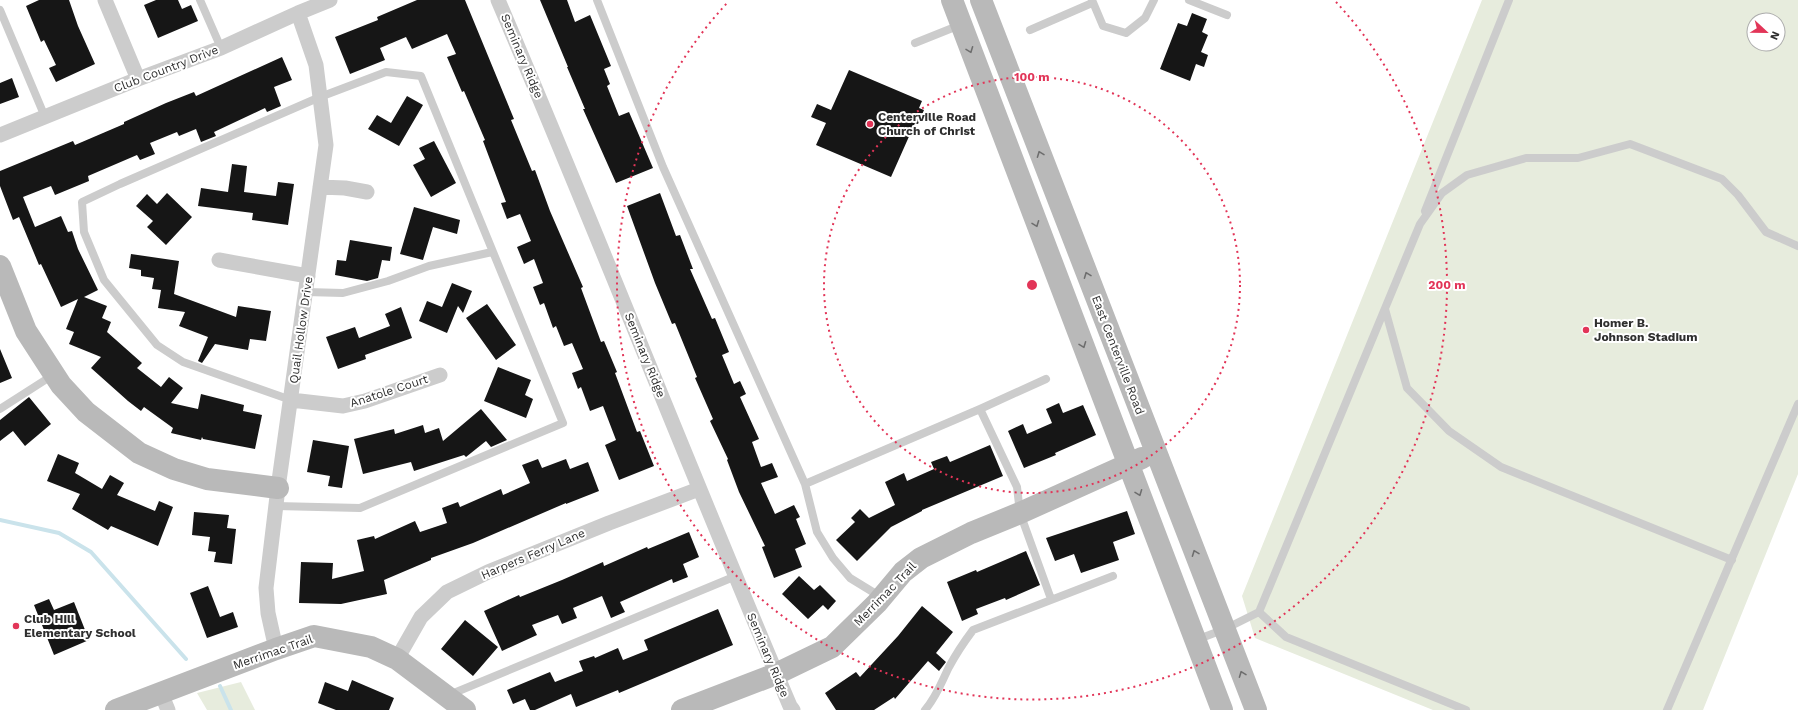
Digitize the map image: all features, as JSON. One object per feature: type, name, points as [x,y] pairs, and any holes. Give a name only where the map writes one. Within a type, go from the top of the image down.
[{"type":"main road","points":[[952,0],[1222,710]]},
{"type":"main road","name":"East Centerville Road","points":[[981,0],[1256,710]]},
{"type":"main road","points":[[1024,191],[1050,180]]},
{"type":"main road","points":[[0,266],[26,331],[61,385],[86,412],[139,453],[174,469],[277,497]]},
{"type":"main road","name":"Merrimac Trail","points":[[682,710],[776,674],[832,647],[882,598],[903,572],[921,558],[971,533],[1128,465],[1155,451]]},
{"type":"main road","name":"Merrimac Trail","points":[[116,710],[164,702],[276,648],[314,636],[371,647],[397,659],[465,710]]},
{"type":"street","points":[[105,0],[138,79]]},
{"type":"street","name":"Club Country Drive","points":[[0,135],[138,79],[221,48],[330,0]]},
{"type":"street","name":"Seminary Ridge","points":[[498,0],[549,119],[699,489],[776,674],[793,710]]},
{"type":"street","name":"Quail Hollow Drive","points":[[276,648],[268,612],[266,588],[277,497],[326,144],[316,65],[298,13]]},
{"type":"street","points":[[320,187],[345,188],[367,192]]},
{"type":"street","points":[[219,260],[308,276]]},
{"type":"street","name":"Anatole Court","points":[[291,400],[343,406],[365,401],[440,375]]},
{"type":"street","name":"Harpers Ferry Lane","points":[[397,659],[421,617],[447,592],[488,572],[608,523],[699,489]]},
{"type":"lane","points":[[200,0],[221,48]]},
{"type":"lane","points":[[597,0],[663,167],[805,484],[817,532],[833,558],[850,578],[882,598]]},
{"type":"lane","points":[[1189,0],[1227,15]]},
{"type":"lane","points":[[1196,640],[1225,629],[1259,612],[1420,224],[1509,0]]},
{"type":"lane","points":[[1030,30],[1092,1],[1103,26],[1126,33],[1145,18],[1152,1]]},
{"type":"lane","points":[[0,10],[45,117]]},
{"type":"lane","points":[[915,43],[961,25]]},
{"type":"lane","points":[[277,497],[360,508],[563,424],[421,76],[386,72],[320,97],[82,202],[84,232],[104,280],[157,345],[183,362],[291,400]]},
{"type":"lane","points":[[1420,224],[1442,193],[1467,175],[1526,158],[1578,158],[1630,144],[1722,179],[1738,195],[1766,232],[1798,246]]},
{"type":"lane","points":[[306,292],[343,293],[388,281],[429,266],[492,252]]},
{"type":"lane","points":[[1385,309],[1407,388],[1449,430],[1484,456],[1501,467],[1732,560]]},
{"type":"lane","points":[[0,409],[54,374]]},
{"type":"lane","points":[[805,484],[1046,379]]},
{"type":"lane","points":[[1667,710],[1798,404]]},
{"type":"lane","points":[[980,409],[1017,487],[1020,513],[1051,599]]},
{"type":"lane","points":[[446,696],[736,576]]},
{"type":"lane","points":[[925,710],[935,698],[962,644],[973,630],[1113,576]]},
{"type":"lane","points":[[1259,612],[1286,637],[1466,710]]},
{"type":"shaded area","points":[[1482,0],[1798,0],[1798,474],[1703,710],[1433,710],[1255,638],[1242,596]]},
{"type":"shaded area","points":[[241,682],[255,710],[207,710],[197,693]]},
{"type":"building","points":[[39,0],[69,0],[78,26],[95,64],[56,82],[49,68],[56,65],[44,40],[41,42],[26,6]]},
{"type":"building","points":[[156,0],[178,0],[182,9],[191,5],[198,21],[158,38],[144,5]]},
{"type":"building","points":[[417,0],[465,0],[514,119],[511,120],[532,171],[535,170],[550,211],[583,287],[581,288],[601,342],[604,341],[617,372],[615,373],[637,432],[640,431],[654,466],[619,480],[605,445],[616,440],[603,406],[590,411],[581,387],[578,389],[572,373],[583,369],[572,343],[564,346],[556,326],[553,328],[544,303],[540,305],[533,287],[543,283],[534,259],[524,264],[517,247],[531,241],[520,214],[507,219],[501,203],[506,202],[483,141],[485,140],[464,91],[462,92],[447,57],[456,54],[447,34],[412,49],[406,37],[380,48],[385,60],[350,74],[335,37],[378,20],[377,17]]},
{"type":"building","points":[[540,0],[567,0],[575,22],[590,15],[611,66],[604,69],[610,84],[607,86],[619,116],[629,112],[653,168],[616,183],[583,109],[585,109]]},
{"type":"building","points":[[1192,13],[1207,19],[1202,32],[1208,35],[1201,52],[1208,55],[1204,67],[1196,64],[1190,81],[1160,69],[1178,23],[1187,26]]},
{"type":"building","points":[[282,57],[292,80],[274,87],[281,106],[267,112],[265,108],[214,132],[216,136],[201,142],[196,129],[179,136],[177,132],[150,143],[155,154],[140,160],[137,155],[88,176],[89,181],[55,195],[51,186],[23,197],[35,227],[61,216],[68,232],[72,231],[78,249],[98,290],[84,297],[107,306],[102,318],[111,322],[107,332],[142,363],[137,368],[161,387],[169,377],[183,388],[171,403],[198,409],[201,394],[244,405],[243,411],[262,415],[255,449],[203,439],[202,437],[201,440],[171,433],[173,428],[144,407],[141,411],[91,368],[101,357],[69,344],[74,332],[66,329],[78,299],[61,307],[41,264],[39,265],[19,217],[13,220],[0,186],[0,171],[73,141],[75,145],[124,124],[124,122],[166,103],[194,92],[196,96]]},
{"type":"building","name":"Centerville Road Church of Christ","points":[[849,70],[922,101],[919,108],[924,110],[918,124],[915,123],[891,177],[816,145],[826,123],[811,117],[817,104],[831,110]]},
{"type":"building","points":[[12,78],[19,97],[0,104],[0,83]]},
{"type":"building","points":[[407,96],[423,105],[399,146],[368,129],[377,115],[391,123]]},
{"type":"building","points":[[434,141],[456,183],[431,197],[413,165],[425,159],[419,148]]},
{"type":"building","points":[[232,164],[247,166],[244,192],[276,196],[278,182],[294,184],[288,225],[252,220],[253,213],[198,206],[201,188],[228,192]]},
{"type":"building","points":[[167,193],[192,217],[166,245],[147,227],[153,221],[136,206],[147,194],[157,204]]},
{"type":"building","points":[[660,193],[676,236],[680,235],[693,269],[690,269],[712,319],[715,318],[729,352],[722,355],[734,384],[740,381],[746,394],[740,397],[759,439],[752,442],[761,467],[772,463],[778,477],[761,483],[775,514],[794,505],[800,517],[796,519],[806,544],[795,549],[802,567],[774,578],[762,547],[765,546],[739,492],[727,460],[728,459],[710,421],[713,419],[695,378],[697,377],[675,323],[672,324],[655,283],[627,206]]},
{"type":"building","points":[[414,207],[460,220],[457,234],[433,227],[423,260],[400,254]]},
{"type":"building","points":[[350,240],[392,247],[390,261],[382,260],[378,278],[367,281],[335,275],[337,260],[346,261]]},
{"type":"building","points":[[131,254],[179,261],[174,294],[236,317],[238,306],[271,311],[266,341],[250,339],[248,350],[215,344],[202,363],[198,361],[208,337],[179,326],[185,312],[158,308],[161,290],[152,289],[154,278],[141,276],[141,270],[129,268]]},
{"type":"building","points":[[452,283],[472,291],[463,313],[458,306],[447,333],[419,321],[427,301],[442,307]]},
{"type":"building","points":[[487,304],[516,345],[496,360],[466,318]]},
{"type":"building","points":[[401,307],[412,338],[365,355],[366,359],[338,369],[326,337],[355,327],[359,338],[390,326],[385,314]]},
{"type":"building","points":[[0,349],[12,378],[0,383]]},
{"type":"building","points":[[498,367],[531,380],[525,395],[533,399],[526,418],[484,401]]},
{"type":"building","points":[[29,397],[51,424],[25,446],[13,431],[0,441],[0,420]]},
{"type":"building","points":[[1059,403],[1063,413],[1083,405],[1096,435],[1055,453],[1056,455],[1024,468],[1008,431],[1023,424],[1027,434],[1052,423],[1046,409]]},
{"type":"building","points":[[481,409],[507,440],[491,447],[486,441],[466,457],[464,455],[414,471],[411,462],[363,474],[354,439],[394,429],[395,434],[423,425],[425,433],[439,428],[443,441]]},
{"type":"building","points":[[313,440],[349,446],[342,488],[328,486],[330,476],[307,472]]},
{"type":"building","points":[[990,445],[1003,476],[922,510],[891,527],[857,561],[836,540],[855,522],[851,518],[860,509],[869,518],[895,505],[885,482],[904,473],[907,481],[934,469],[931,462],[947,456],[950,462]]},
{"type":"building","points":[[58,454],[79,463],[75,473],[102,489],[110,475],[124,483],[117,495],[155,511],[159,501],[173,507],[158,546],[111,526],[108,530],[72,509],[80,494],[47,481]]},
{"type":"building","points":[[538,459],[542,468],[566,459],[570,469],[588,462],[599,491],[566,503],[473,543],[431,558],[431,560],[384,580],[387,594],[341,604],[299,603],[301,562],[333,563],[332,579],[364,571],[357,540],[374,536],[375,539],[415,521],[420,532],[447,523],[442,508],[458,502],[460,507],[501,489],[503,495],[530,483],[522,465]]},
{"type":"building","points":[[1127,511],[1135,534],[1113,542],[1119,560],[1081,573],[1074,554],[1055,561],[1046,538]]},
{"type":"building","points":[[194,512],[229,515],[227,528],[236,529],[232,564],[214,562],[216,552],[208,551],[210,537],[192,535]]},
{"type":"building","points":[[689,532],[699,557],[683,564],[688,577],[673,583],[672,579],[620,602],[625,612],[611,618],[602,596],[573,608],[577,618],[562,624],[558,615],[532,625],[537,635],[502,651],[484,611],[519,595],[520,597],[603,562],[604,566],[647,547],[648,549]]},
{"type":"building","points":[[1026,551],[1040,585],[1006,600],[1005,598],[976,609],[978,614],[962,621],[947,582],[976,570],[977,572]]},
{"type":"building","points":[[799,576],[814,590],[820,585],[836,601],[828,610],[823,605],[808,619],[782,594]]},
{"type":"building","points":[[208,586],[220,617],[233,612],[238,627],[207,638],[190,593]]},
{"type":"building","points":[[49,599],[54,610],[74,602],[89,640],[54,655],[34,605]]},
{"type":"building","points":[[922,606],[953,632],[936,653],[946,662],[939,671],[928,661],[895,699],[894,697],[874,710],[836,710],[825,693],[856,672],[860,677],[898,636]]},
{"type":"building","points":[[718,609],[733,645],[619,693],[618,690],[576,707],[571,694],[535,710],[530,710],[525,699],[513,704],[507,690],[550,672],[555,682],[583,671],[579,661],[594,656],[595,658],[618,648],[623,660],[648,650],[644,640]]},
{"type":"building","points":[[465,620],[498,647],[473,676],[441,649]]},
{"type":"building","points":[[352,680],[394,698],[389,710],[336,710],[318,703],[325,682],[348,691]]},
{"type":"waterway","points":[[0,520],[59,533],[91,552],[186,659]]},
{"type":"waterway","points":[[220,686],[231,710]]},
{"type":"place","name":"Centerville Road Church of Christ","points":[[870,124]]},
{"type":"place","name":"Homer B. Johnson Stadium","points":[[1586,330]]},
{"type":"place","name":"Club Hill Elementary School","points":[[16,626]]}]
